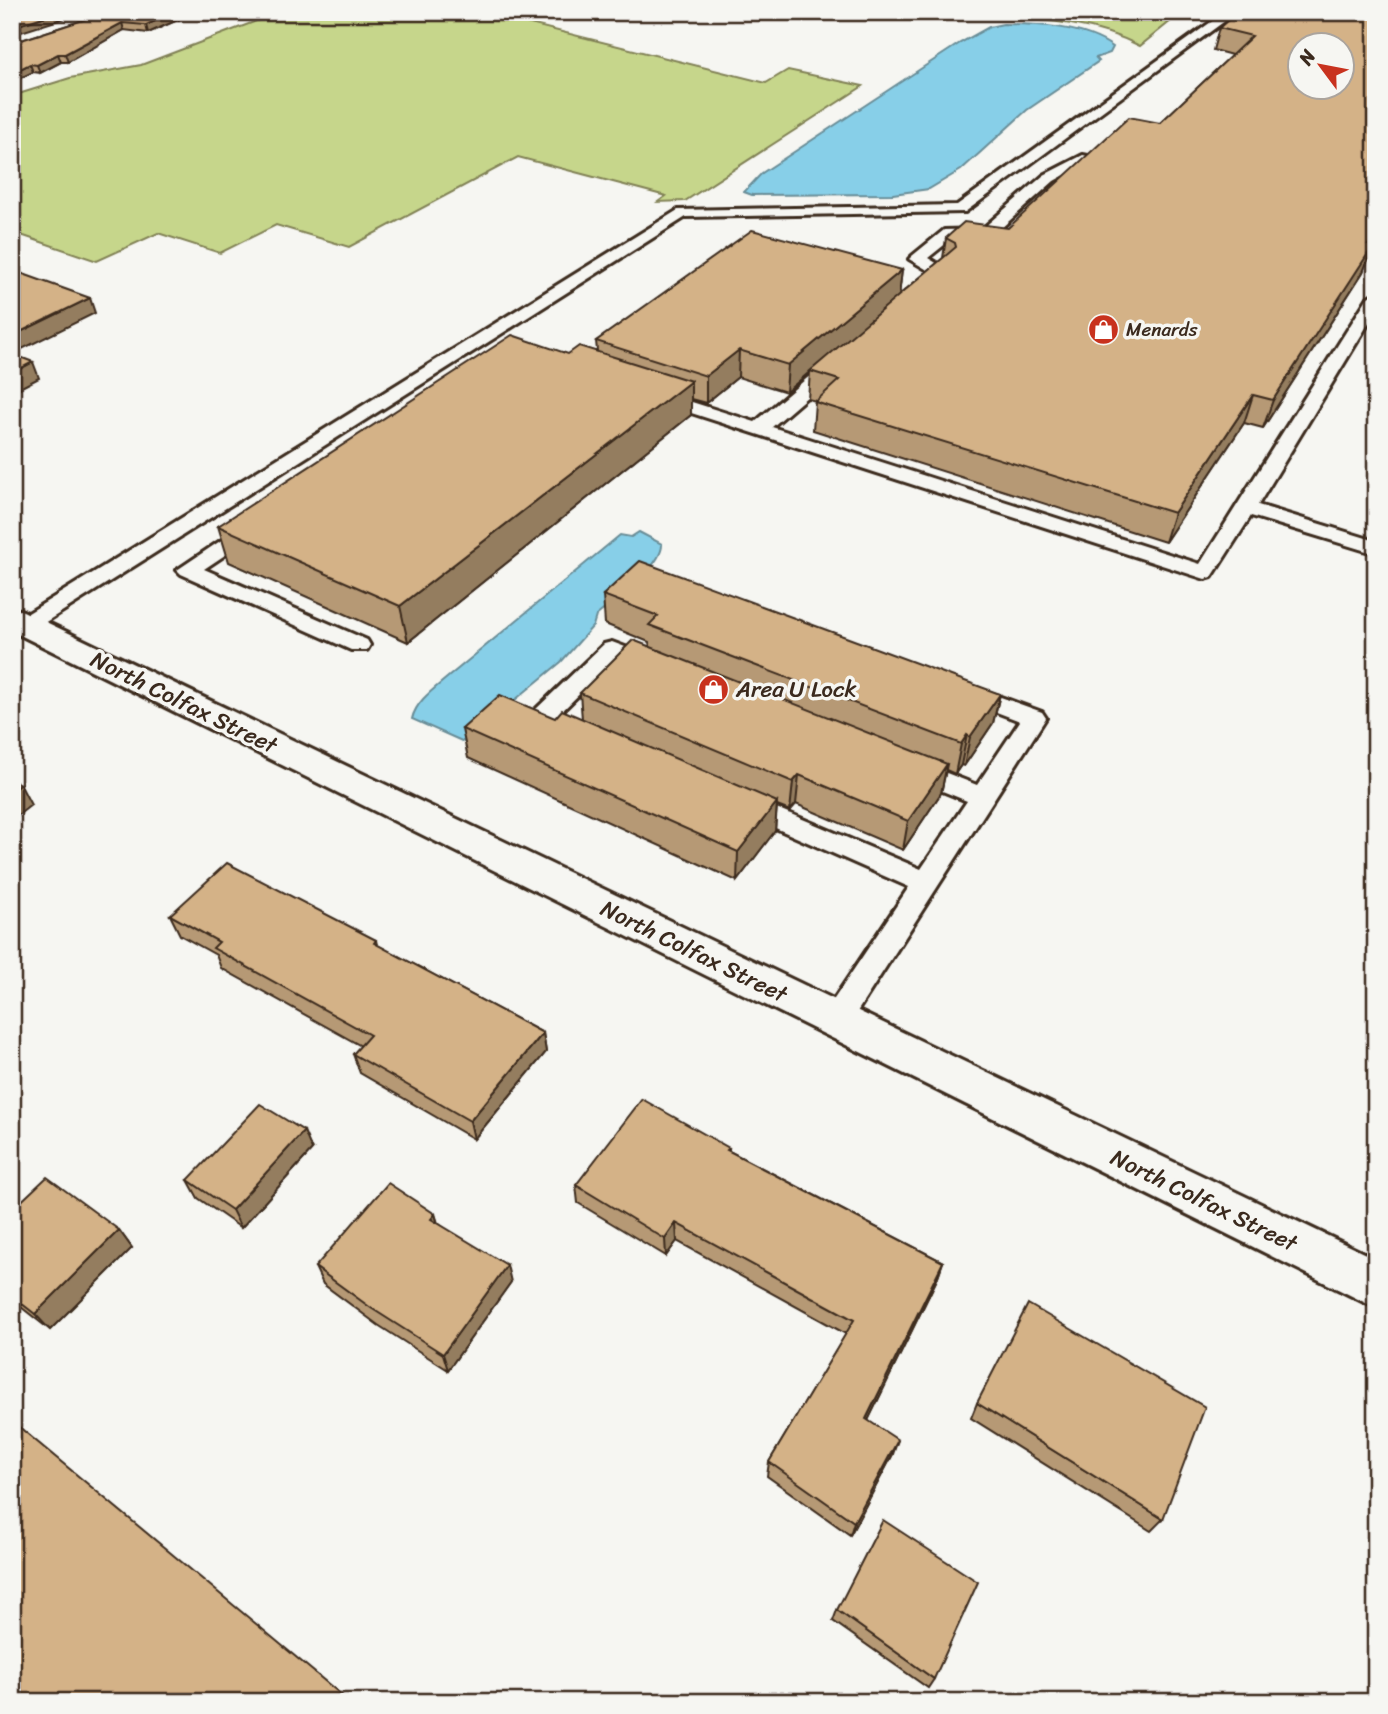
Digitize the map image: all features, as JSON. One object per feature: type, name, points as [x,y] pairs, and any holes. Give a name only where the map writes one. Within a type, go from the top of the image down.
[{"type":"street","name":"North Colfax Street","points":[[19,621],[1376,1284]]},
{"type":"lane","points":[[19,621],[682,213],[960,209],[1232,12]]},
{"type":"lane","points":[[911,297],[942,271],[916,259],[949,233],[986,234],[1049,178],[1083,159]]},
{"type":"lane","points":[[640,390],[1205,573],[1376,297]]},
{"type":"lane","points":[[758,429],[850,350]]},
{"type":"lane","points":[[1245,508],[1376,548]]},
{"type":"lane","points":[[268,517],[188,570],[359,646]]},
{"type":"lane","points":[[593,739],[542,717],[612,649],[676,674]]},
{"type":"lane","points":[[836,1020],[1034,718],[945,684]]},
{"type":"lane","points":[[893,761],[982,797]]},
{"type":"lane","points":[[721,794],[926,883]]},
{"type":"green space","points":[[280,12],[482,12],[766,83],[788,70],[863,86],[685,201],[658,202],[666,196],[518,157],[349,247],[276,225],[220,253],[158,233],[97,261],[12,232],[12,96],[70,78],[141,65]]},
{"type":"green space","points":[[1004,12],[1182,12],[1140,46],[1088,27],[996,18]]},
{"type":"water","points":[[1003,24],[1075,30],[1113,47],[1110,53],[1096,58],[1099,61],[1027,110],[961,170],[929,189],[893,194],[752,195],[744,192],[762,173],[960,43],[989,27]]},
{"type":"water","points":[[639,532],[662,544],[654,563],[596,616],[593,626],[561,662],[509,705],[506,704],[464,742],[412,719],[421,701],[432,691],[620,535],[631,537]]},
{"type":"building","points":[[12,12],[58,12],[12,27]]},
{"type":"building","points":[[108,12],[176,12],[146,25],[122,23],[65,54],[58,54],[37,65],[30,64],[12,73],[12,43]]},
{"type":"building","points":[[1237,12],[1376,13],[1376,233],[1368,245],[1373,246],[1273,400],[1253,395],[1174,513],[815,402],[839,380],[810,371],[956,247],[955,243],[946,238],[964,222],[1008,228],[1129,117],[1160,123],[1252,36],[1219,28]]},
{"type":"building","points":[[752,230],[902,270],[788,365],[739,350],[706,376],[596,341]]},
{"type":"building","points":[[12,270],[90,298],[12,336]]},
{"type":"building","points":[[512,335],[568,354],[579,346],[691,381],[400,606],[218,526]]},
{"type":"building","points":[[12,354],[33,362],[12,373]]},
{"type":"building","points":[[640,561],[1000,694],[970,737],[967,735],[961,744],[649,625],[658,616],[603,595]]},
{"type":"building","points":[[633,640],[947,764],[908,821],[799,775],[793,782],[580,693]]},
{"type":"building","points":[[500,695],[555,718],[562,710],[777,802],[738,852],[462,729]]},
{"type":"building","points":[[12,780],[20,784],[12,791]]},
{"type":"building","points":[[227,863],[376,940],[374,943],[543,1033],[470,1121],[353,1054],[370,1035],[213,948],[219,942],[170,915]]},
{"type":"building","points":[[642,1099],[729,1148],[727,1150],[943,1262],[866,1419],[898,1440],[854,1522],[769,1462],[854,1320],[676,1223],[665,1239],[576,1185]]},
{"type":"building","points":[[260,1104],[304,1131],[232,1210],[188,1180]]},
{"type":"building","points":[[47,1177],[119,1230],[35,1314],[12,1296],[12,1210]]},
{"type":"building","points":[[388,1183],[435,1214],[431,1219],[507,1265],[443,1354],[371,1308],[315,1267]]},
{"type":"building","points":[[1028,1304],[1205,1407],[1163,1519],[977,1403]]},
{"type":"building","points":[[12,1421],[350,1702],[12,1702]]},
{"type":"building","points":[[883,1520],[978,1582],[934,1679],[837,1610]]},
{"type":"place","name":"Menards","points":[[1103,329]]},
{"type":"place","name":"Area U Lock","points":[[713,689]]}]
